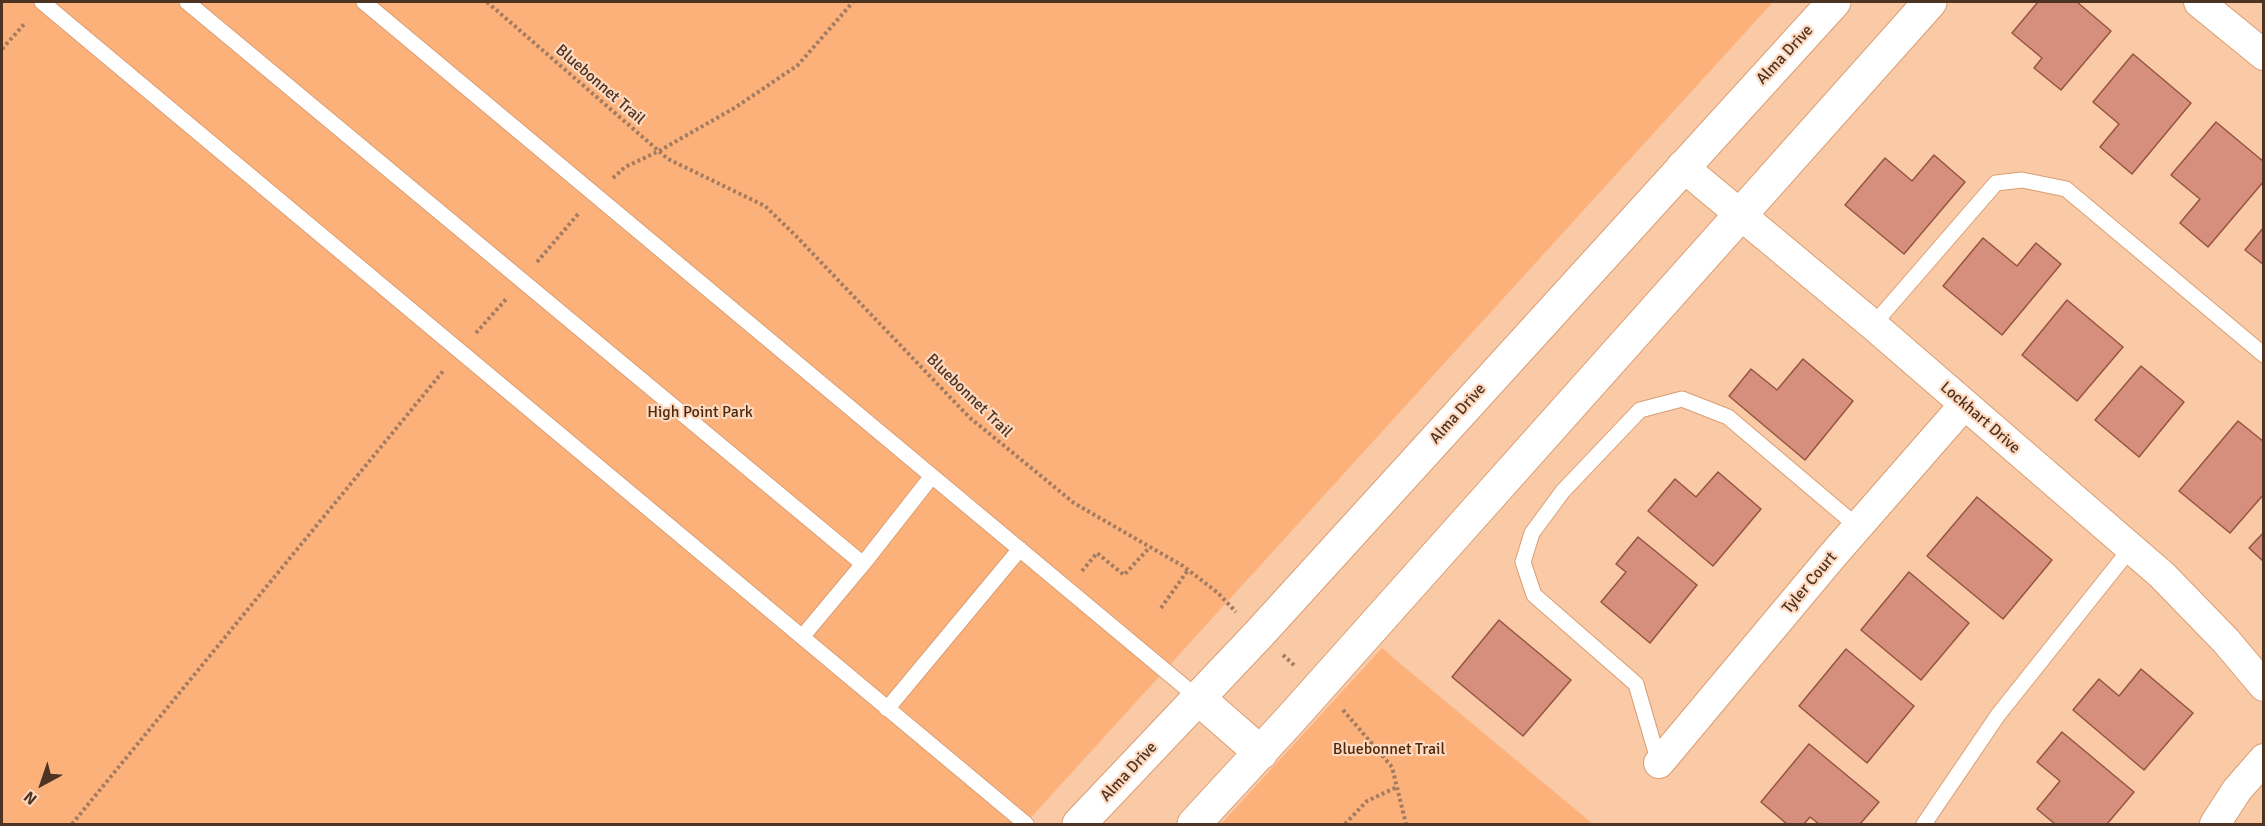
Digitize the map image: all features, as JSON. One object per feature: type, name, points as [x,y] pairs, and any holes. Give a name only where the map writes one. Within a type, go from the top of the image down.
[{"type":"main road","name":"Alma Drive","points":[[1079,825],[1259,634],[1682,166],[1834,2]]},
{"type":"main road","points":[[1194,825],[1261,753],[1930,2]]},
{"type":"main road","points":[[1198,698],[1261,753]]},
{"type":"street","points":[[2199,2],[2264,55]]},
{"type":"street","name":"Lockhart Drive","points":[[1682,166],[1873,325],[2162,575],[2226,641],[2264,686]]},
{"type":"street","name":"Tyler Court","points":[[1659,763],[1964,405]]},
{"type":"street","points":[[2215,825],[2237,790],[2264,759]]},
{"type":"lane","points":[[42,2],[1026,825]]},
{"type":"lane","points":[[187,2],[863,564]]},
{"type":"lane","points":[[364,2],[1198,698]]},
{"type":"lane","points":[[1873,325],[1996,183],[2022,180],[2066,189],[2264,355]]},
{"type":"lane","points":[[1659,763],[1636,684],[1534,595],[1523,562],[1532,533],[1563,491],[1640,410],[1682,399],[1728,417],[1858,527]]},
{"type":"lane","points":[[802,637],[932,476]]},
{"type":"lane","points":[[1924,825],[1998,715],[2131,548]]},
{"type":"lane","points":[[887,709],[1020,549]]},
{"type":"path","points":[[2,49],[42,2]]},
{"type":"path","name":"Bluebonnet Trail","points":[[487,2],[658,151],[676,163],[765,206],[969,417],[1074,503],[1188,570],[1218,593],[1259,634],[1348,715],[1392,767],[1406,825]]},
{"type":"path","points":[[72,825],[459,351],[595,194],[624,167],[658,151],[736,107],[798,65],[853,2]]},
{"type":"path","points":[[1067,589],[1097,553],[1124,575],[1149,548]]},
{"type":"path","points":[[1161,608],[1188,570]]},
{"type":"path","points":[[1345,825],[1367,801],[1397,787]]},
{"type":"green space","name":"High Point Park","points":[[2,2],[1773,2],[1025,824],[2,824]]},
{"type":"green space","name":"Bluebonnet Trail","points":[[1382,648],[1403,666],[1593,824],[1221,824]]},
{"type":"building","points":[[2038,2],[2077,2],[2111,31],[2061,90],[2034,68],[2042,58],[2012,33]]},
{"type":"building","points":[[2133,54],[2191,103],[2132,174],[2100,147],[2119,124],[2093,102]]},
{"type":"building","points":[[2216,122],[2264,162],[2264,181],[2208,247],[2180,223],[2200,199],[2171,175]]},
{"type":"building","points":[[1934,155],[1965,182],[1904,254],[1845,205],[1885,158],[1912,181]]},
{"type":"building","points":[[2264,227],[2264,265],[2245,250]]},
{"type":"building","points":[[1983,238],[2017,266],[2036,243],[2061,264],[2002,335],[1943,286]]},
{"type":"building","points":[[2067,300],[2123,347],[2077,401],[2022,355]]},
{"type":"building","points":[[1803,359],[1853,401],[1805,460],[1729,396],[1751,369],[1777,390]]},
{"type":"building","points":[[2141,366],[2184,402],[2139,457],[2095,420]]},
{"type":"building","points":[[2238,421],[2264,442],[2264,494],[2230,533],[2179,491]]},
{"type":"building","points":[[1718,472],[1761,509],[1713,566],[1648,511],[1675,479],[1696,497]]},
{"type":"building","points":[[1977,497],[2052,560],[2003,619],[1927,556]]},
{"type":"building","points":[[2264,532],[2264,562],[2249,548]]},
{"type":"building","points":[[1638,537],[1697,585],[1650,643],[1601,602],[1626,572],[1616,564]]},
{"type":"building","points":[[1909,572],[1969,623],[1921,680],[1861,630]]},
{"type":"building","points":[[1499,620],[1571,680],[1523,736],[1452,677]]},
{"type":"building","points":[[1846,649],[1914,706],[1867,763],[1799,706]]},
{"type":"building","points":[[2141,669],[2193,713],[2144,770],[2073,710],[2099,679],[2119,696]]},
{"type":"building","points":[[2062,732],[2134,792],[2107,824],[2055,824],[2037,809],[2060,781],[2037,762]]},
{"type":"building","points":[[1809,744],[1879,802],[1860,824],[1819,824],[1810,817],[1804,824],[1787,824],[1761,802]]}]
